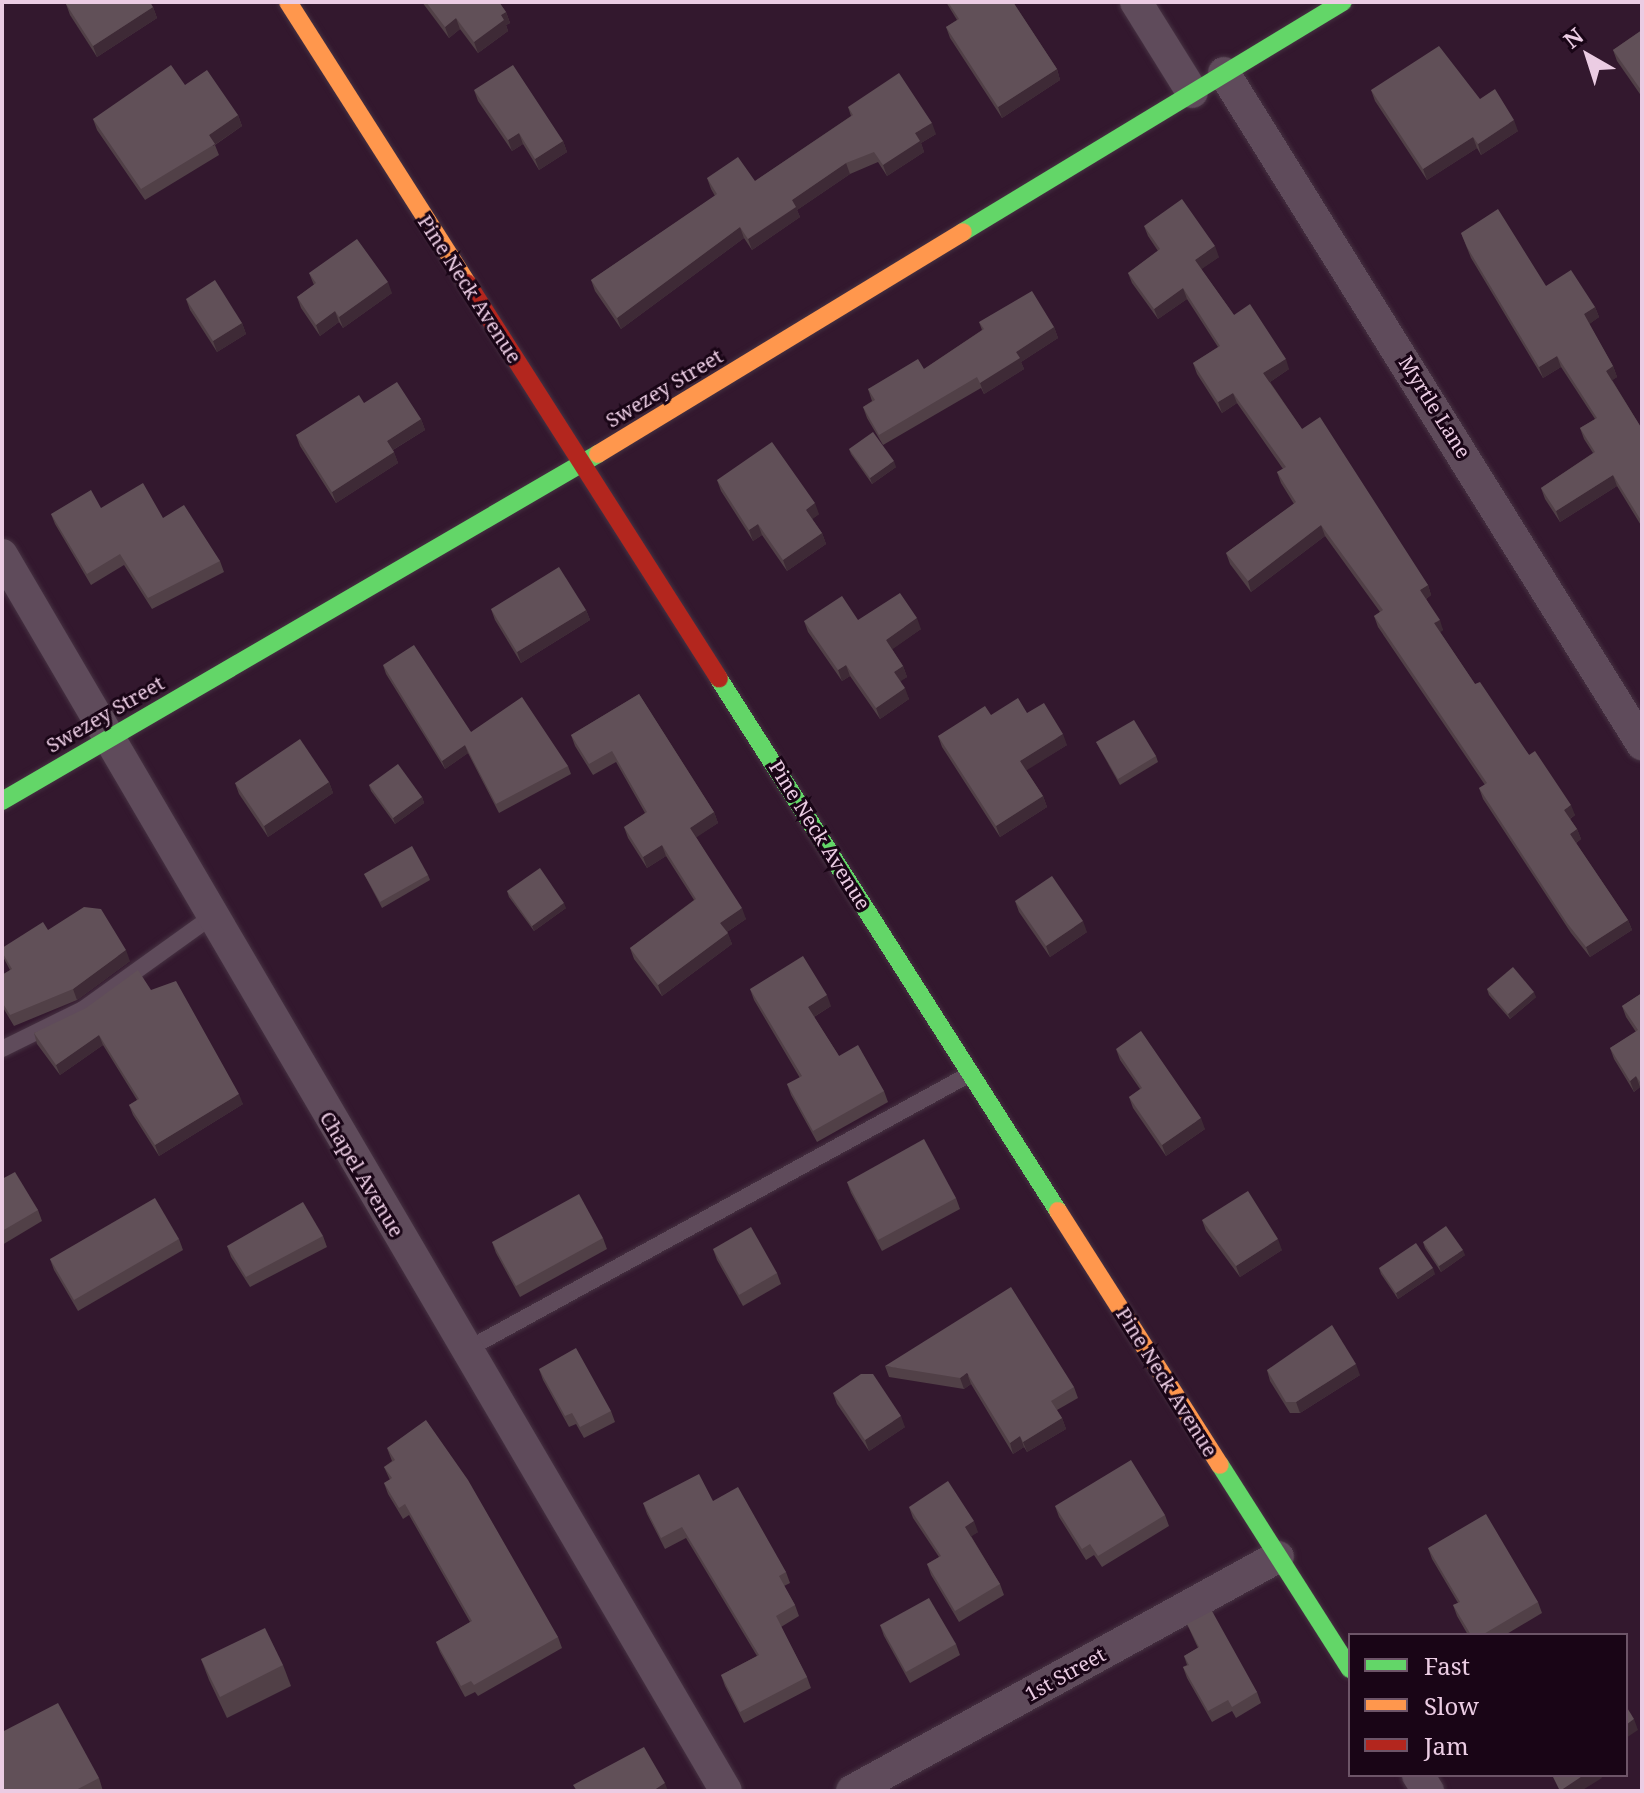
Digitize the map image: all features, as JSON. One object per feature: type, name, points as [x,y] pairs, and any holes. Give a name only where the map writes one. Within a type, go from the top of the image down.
[{"type":"street","name":"Pine Neck Avenue","points":[[288,2],[584,462],[1348,1666]]},
{"type":"street","points":[[1136,2],[1192,92]]},
{"type":"street","name":"Swezey Street","points":[[2,801],[584,462],[1343,2]]},
{"type":"street","name":"Myrtle Lane","points":[[1224,73],[1642,744]]},
{"type":"street","name":"Chapel Avenue","points":[[2,555],[106,738],[726,1791]]},
{"type":"street","name":"1st Street","points":[[852,1791],[1278,1557]]},
{"type":"lane","points":[[2,1049],[83,1009],[211,917]]},
{"type":"lane","points":[[466,1350],[971,1074]]},
{"type":"building","points":[[150,2],[153,7],[93,46],[66,4]]},
{"type":"building","points":[[426,2],[499,2],[506,12],[501,15],[504,20],[474,42],[456,18],[445,27]]},
{"type":"building","points":[[948,2],[1013,2],[1057,69],[998,107],[946,27],[959,19]]},
{"type":"building","points":[[1642,30],[1642,90],[1641,90],[1613,50]]},
{"type":"building","points":[[1439,46],[1480,99],[1495,89],[1514,120],[1478,144],[1473,137],[1423,169],[1371,90]]},
{"type":"building","points":[[171,65],[185,85],[207,70],[238,115],[209,135],[215,144],[141,189],[93,119]]},
{"type":"building","points":[[513,65],[563,141],[535,159],[519,133],[508,140],[474,90]]},
{"type":"building","points":[[899,73],[932,123],[915,133],[920,141],[883,165],[874,152],[846,163],[792,200],[796,207],[748,239],[740,227],[617,318],[591,280],[717,194],[707,178],[738,157],[755,181],[853,115],[848,107]]},
{"type":"building","points":[[1182,199],[1215,246],[1195,260],[1234,315],[1250,304],[1286,359],[1263,373],[1302,429],[1320,417],[1428,585],[1420,590],[1440,620],[1434,623],[1475,684],[1480,682],[1529,755],[1535,751],[1571,805],[1564,810],[1577,829],[1570,834],[1628,920],[1586,947],[1479,788],[1487,783],[1374,616],[1383,610],[1321,525],[1248,581],[1226,553],[1296,502],[1277,472],[1286,467],[1233,393],[1218,402],[1193,363],[1220,346],[1183,288],[1154,309],[1128,273],[1160,249],[1144,226]]},
{"type":"building","points":[[1498,209],[1546,286],[1571,270],[1595,307],[1584,314],[1613,366],[1606,371],[1642,429],[1642,522],[1613,475],[1556,511],[1541,488],[1595,452],[1580,428],[1597,418],[1557,356],[1539,367],[1467,247],[1461,233]]},
{"type":"building","points":[[357,239],[388,282],[339,317],[335,311],[316,325],[297,297],[316,283],[309,273]]},
{"type":"building","points":[[215,280],[242,323],[213,341],[186,299]]},
{"type":"building","points":[[1032,291],[1054,327],[1016,352],[1020,358],[980,383],[977,377],[879,435],[863,407],[875,400],[868,389],[918,359],[924,369],[984,329],[979,322]]},
{"type":"building","points":[[397,382],[421,419],[387,441],[394,452],[332,492],[296,435],[359,395],[364,403]]},
{"type":"building","points":[[873,432],[894,461],[870,478],[849,449]]},
{"type":"building","points":[[772,442],[815,503],[806,510],[822,533],[783,560],[758,524],[749,530],[717,480]]},
{"type":"building","points":[[143,483],[163,518],[184,505],[220,561],[148,598],[120,554],[87,574],[51,514],[91,490],[101,508]]},
{"type":"building","points":[[559,567],[586,610],[517,652],[491,609]]},
{"type":"building","points":[[900,593],[917,618],[886,640],[903,666],[894,672],[905,688],[876,708],[846,665],[838,670],[804,621],[842,596],[858,620]]},
{"type":"building","points":[[414,645],[471,732],[522,697],[568,766],[496,804],[465,745],[442,761],[383,665]]},
{"type":"building","points":[[639,694],[714,812],[690,828],[742,908],[720,923],[728,933],[658,985],[630,948],[696,899],[662,845],[643,857],[624,827],[647,812],[612,751],[589,764],[571,735]]},
{"type":"building","points":[[1018,698],[1027,713],[1044,703],[1063,734],[1020,761],[1043,796],[996,826],[938,736],[985,706],[991,715]]},
{"type":"building","points":[[1134,720],[1156,756],[1118,779],[1096,742]]},
{"type":"building","points":[[300,739],[329,782],[264,826],[235,783]]},
{"type":"building","points":[[398,764],[422,797],[393,818],[369,785]]},
{"type":"building","points":[[412,846],[428,875],[380,902],[364,874]]},
{"type":"building","points":[[540,868],[564,903],[532,926],[507,891]]},
{"type":"building","points":[[1052,876],[1083,921],[1046,946],[1015,901]]},
{"type":"building","points":[[84,907],[101,909],[126,950],[73,989],[10,1015],[2,1002],[2,975],[12,969],[2,948],[43,922],[48,930]]},
{"type":"building","points":[[803,956],[827,995],[808,1007],[839,1056],[858,1045],[884,1091],[813,1131],[787,1084],[802,1076],[750,989]]},
{"type":"building","points":[[1513,967],[1534,992],[1508,1014],[1487,989]]},
{"type":"building","points":[[138,970],[151,990],[176,981],[239,1094],[155,1145],[129,1105],[139,1099],[99,1035],[56,1065],[34,1033],[86,1008]]},
{"type":"building","points":[[1642,993],[1642,1085],[1636,1076],[1630,1081],[1610,1048],[1638,1030],[1622,1006]]},
{"type":"building","points":[[1141,1031],[1201,1118],[1162,1145],[1129,1097],[1142,1088],[1116,1049]]},
{"type":"building","points":[[924,1139],[956,1198],[878,1240],[847,1182]]},
{"type":"building","points":[[15,1172],[38,1210],[2,1231],[2,1179]]},
{"type":"building","points":[[1248,1191],[1278,1239],[1236,1266],[1202,1220]]},
{"type":"building","points":[[579,1194],[603,1238],[516,1286],[492,1242]]},
{"type":"building","points":[[155,1198],[179,1239],[74,1300],[50,1259]]},
{"type":"building","points":[[303,1202],[323,1236],[246,1277],[227,1246]]},
{"type":"building","points":[[1446,1226],[1463,1250],[1439,1266],[1423,1242]]},
{"type":"building","points":[[751,1227],[777,1273],[739,1295],[713,1249]]},
{"type":"building","points":[[1416,1243],[1433,1268],[1396,1293],[1379,1268]]},
{"type":"building","points":[[1011,1287],[1074,1387],[1051,1401],[1062,1418],[1023,1442],[1020,1436],[1010,1443],[967,1373],[960,1378],[885,1366]]},
{"type":"building","points":[[1332,1325],[1356,1364],[1296,1402],[1286,1402],[1267,1370]]},
{"type":"building","points":[[576,1348],[611,1411],[580,1427],[572,1413],[565,1416],[539,1369]]},
{"type":"building","points":[[861,1374],[873,1374],[901,1416],[865,1440],[833,1393]]},
{"type":"building","points":[[426,1420],[468,1480],[558,1637],[474,1685],[471,1681],[461,1686],[436,1642],[472,1621],[405,1504],[399,1508],[384,1483],[392,1478],[384,1467],[395,1460],[387,1448]]},
{"type":"building","points":[[1131,1460],[1165,1515],[1098,1556],[1090,1544],[1082,1549],[1055,1506]]},
{"type":"building","points":[[699,1474],[713,1501],[738,1487],[786,1572],[779,1576],[795,1605],[776,1616],[807,1677],[740,1712],[721,1675],[759,1655],[682,1527],[661,1538],[643,1503]]},
{"type":"building","points":[[948,1481],[974,1521],[965,1527],[1000,1584],[955,1611],[927,1564],[941,1556],[909,1507]]},
{"type":"building","points":[[1486,1514],[1538,1602],[1485,1633],[1470,1633],[1453,1605],[1460,1602],[1428,1548]]},
{"type":"building","points":[[929,1598],[956,1644],[906,1672],[880,1625]]},
{"type":"building","points":[[1212,1611],[1257,1692],[1232,1707],[1228,1700],[1208,1711],[1183,1667],[1189,1665],[1184,1656],[1199,1647],[1187,1624]]},
{"type":"building","points":[[265,1628],[283,1665],[220,1697],[201,1659]]},
{"type":"building","points":[[58,1703],[99,1778],[74,1791],[2,1791],[2,1732]]},
{"type":"building","points":[[1628,1709],[1634,1719],[1628,1724]]},
{"type":"building","points":[[644,1747],[665,1783],[653,1791],[577,1791],[573,1785]]},
{"type":"building","points":[[1553,1777],[1581,1777],[1560,1791]]},
{"type":"traffic: fast","points":[[963,232],[1343,2]]},
{"type":"traffic: fast","points":[[2,801],[598,454]]},
{"type":"traffic: fast","points":[[719,679],[1058,1211]]},
{"type":"traffic: fast","points":[[1220,1465],[1348,1666]]},
{"type":"traffic: slow","points":[[288,2],[467,283]]},
{"type":"traffic: slow","points":[[598,454],[963,232]]},
{"type":"traffic: slow","points":[[1058,1211],[1220,1465]]},
{"type":"traffic: jam","points":[[467,283],[719,679]]}]
